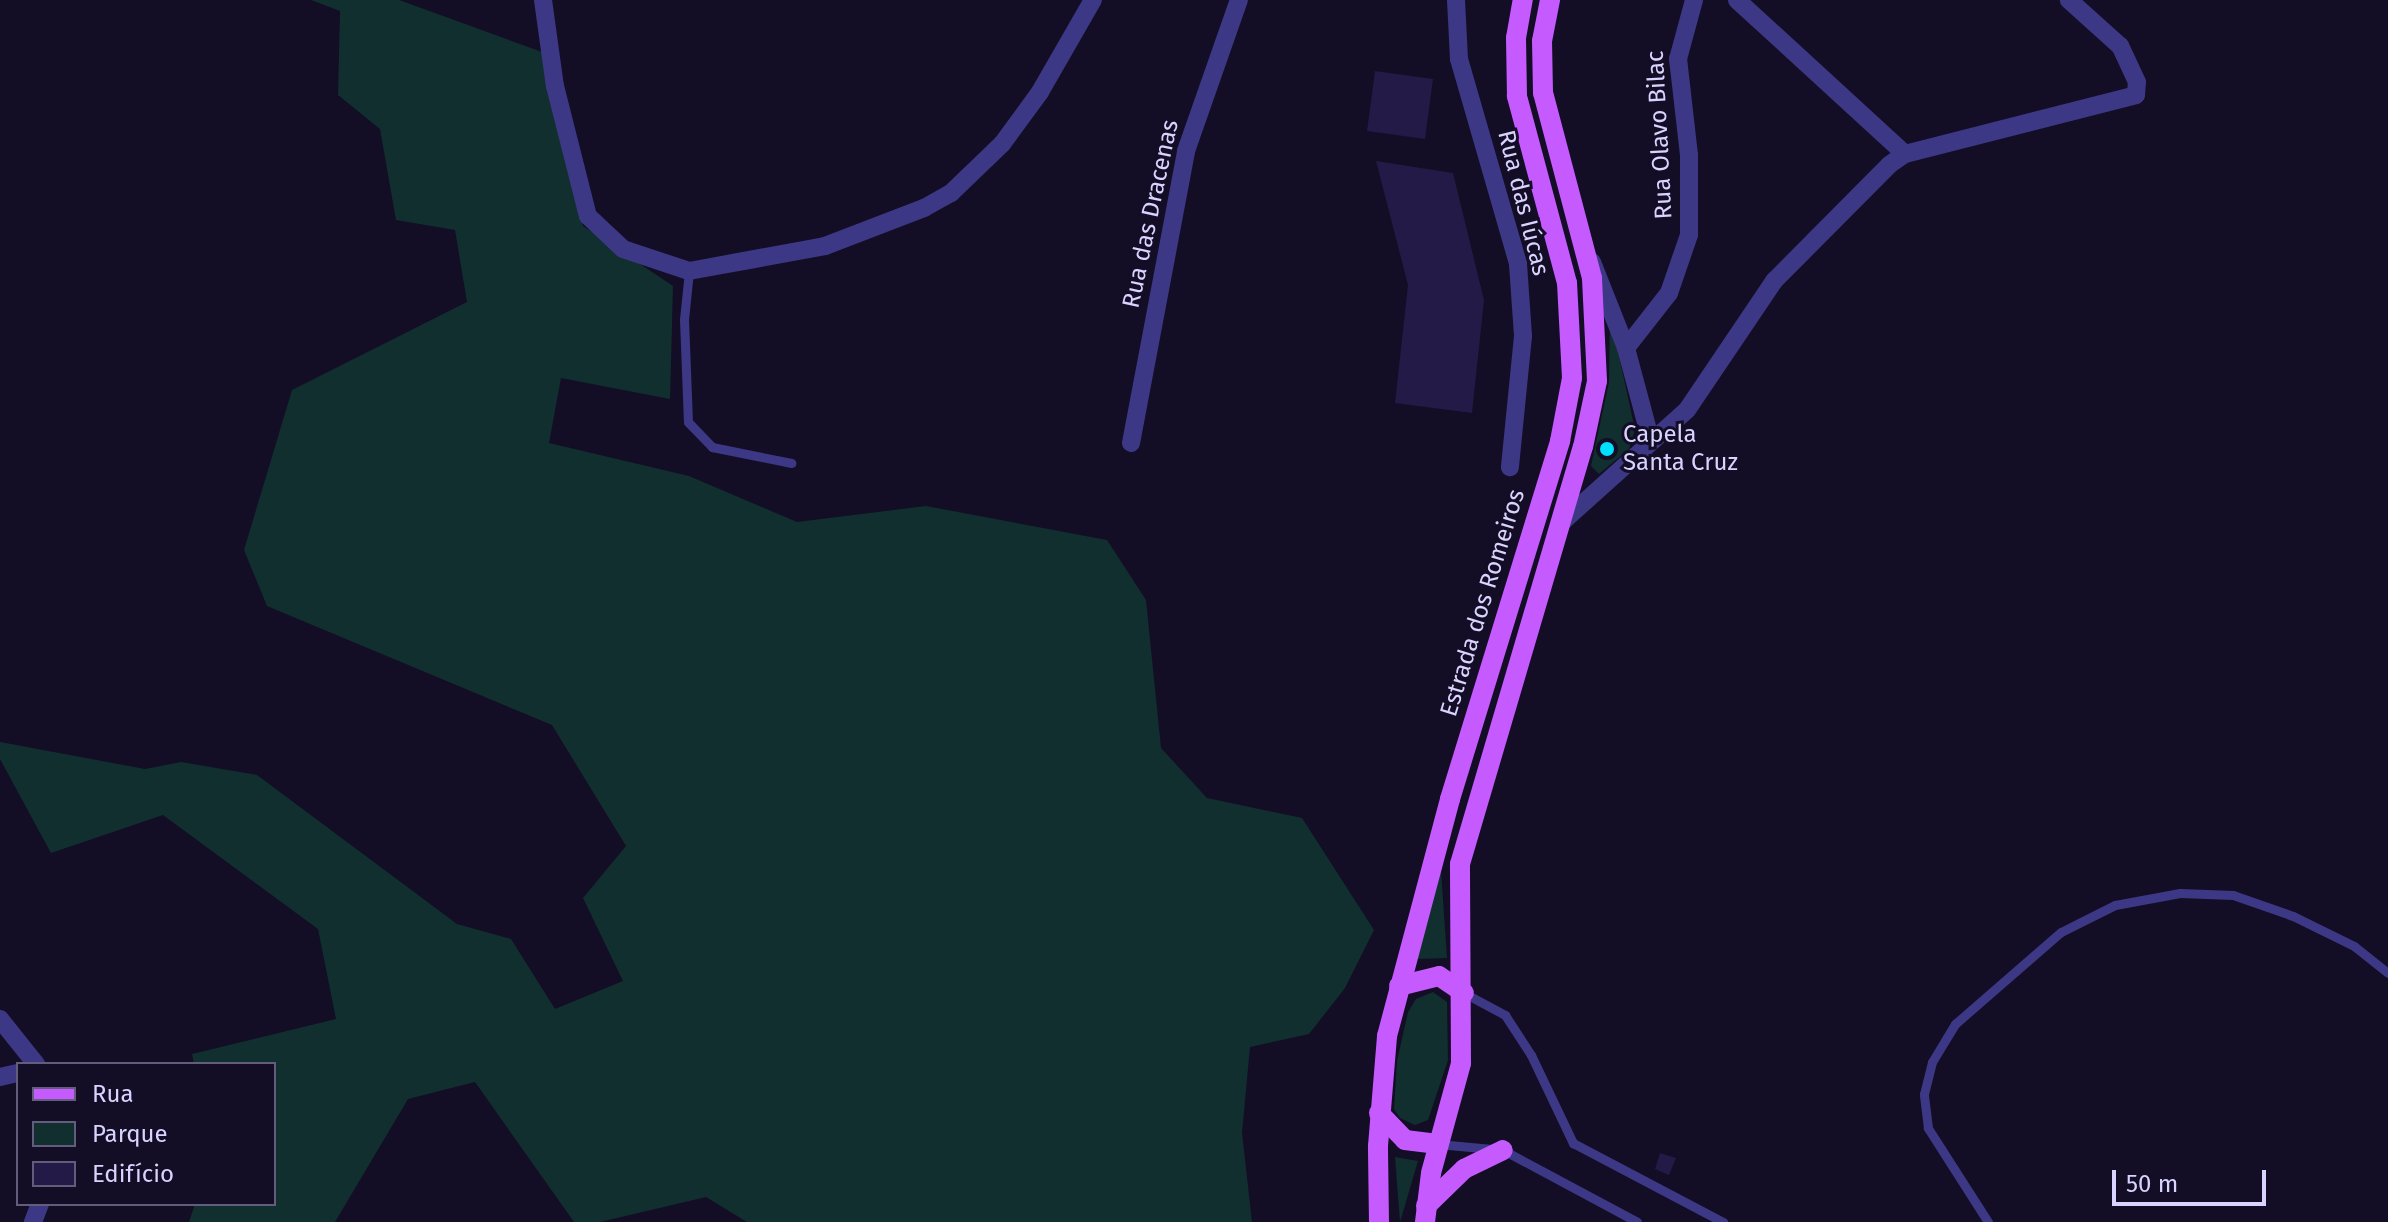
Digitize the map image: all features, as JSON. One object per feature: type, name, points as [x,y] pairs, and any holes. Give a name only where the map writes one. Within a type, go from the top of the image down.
[{"type":"main road","name":"Estrada dos Romeiros","points":[[1379,1222],[1379,1113],[1383,1057],[1399,986],[1450,799],[1560,441],[1572,378],[1567,283],[1517,96],[1516,38],[1523,0]]},
{"type":"main road","points":[[1426,1214],[1438,1144],[1461,1063],[1464,993],[1457,911],[1460,864],[1561,523],[1597,381],[1597,312],[1584,245],[1547,119],[1541,67],[1550,0]]},
{"type":"main road","points":[[1399,986],[1439,976],[1464,993]]},
{"type":"main road","points":[[1379,1113],[1405,1140],[1438,1144]]},
{"type":"main road","points":[[1426,1214],[1464,1169],[1503,1150]]},
{"type":"street","points":[[543,0],[555,86],[588,216],[623,249],[689,271],[825,246],[924,208],[951,193],[1002,144],[1040,92],[1093,0]]},
{"type":"street","name":"Rua das Dracenas","points":[[1131,443],[1186,151],[1239,0]]},
{"type":"street","name":"Rua das Iúcas","points":[[1456,0],[1459,59],[1518,264],[1523,336],[1510,467]]},
{"type":"street","name":"Rua Olavo Bilac","points":[[1626,348],[1669,293],[1687,247],[1689,155],[1678,59],[1694,0]]},
{"type":"street","points":[[1737,0],[1905,154]]},
{"type":"street","points":[[1561,523],[1703,392],[1774,281],[1873,179],[1905,154],[2132,99],[2138,89],[2114,39],[2069,0]]},
{"type":"street","points":[[1584,245],[1626,348],[1651,441]]},
{"type":"street","points":[[0,1019],[34,1062]]},
{"type":"lane","points":[[689,271],[684,319],[688,422],[712,447],[791,463]]},
{"type":"lane","points":[[1988,1222],[1928,1128],[1924,1094],[1932,1062],[1955,1024],[2061,932],[2115,905],[2180,893],[2233,895],[2293,916],[2354,946],[2388,973]]},
{"type":"lane","points":[[1464,993],[1505,1015],[1531,1055],[1573,1143],[1723,1222]]},
{"type":"lane","points":[[1438,1144],[1503,1150],[1637,1222]]},
{"type":"green space","points":[[311,0],[399,0],[542,52],[583,226],[673,286],[670,399],[561,378],[549,443],[689,476],[797,522],[926,506],[1107,540],[1146,600],[1161,748],[1207,798],[1302,818],[1374,930],[1345,988],[1309,1034],[1250,1047],[1242,1133],[1252,1222],[747,1222],[706,1197],[600,1222],[574,1222],[475,1082],[408,1099],[335,1222],[189,1222],[194,1206],[276,1206],[276,1062],[194,1062],[192,1054],[336,1019],[318,929],[163,815],[51,853],[0,759],[0,742],[145,769],[181,762],[257,775],[457,924],[511,939],[555,1009],[623,981],[583,898],[626,846],[552,725],[267,606],[244,550],[292,390],[467,302],[455,230],[396,220],[380,129],[338,95],[340,11]]},
{"type":"green space","points":[[1610,314],[1635,430],[1629,449],[1599,474],[1591,466],[1609,382]]},
{"type":"green space","points":[[1441,871],[1447,958],[1416,959]]},
{"type":"green space","points":[[1433,992],[1447,1002],[1448,1060],[1428,1120],[1415,1125],[1400,1118],[1394,1109],[1397,1061],[1408,1012],[1416,999]]},
{"type":"green space","points":[[1395,1157],[1418,1161],[1400,1222]]},
{"type":"building","points":[[1375,71],[1433,79],[1425,139],[1367,131]]},
{"type":"building","points":[[1376,161],[1453,173],[1484,300],[1472,413],[1395,403],[1408,285]]},
{"type":"building","points":[[1660,1153],[1676,1158],[1669,1175],[1655,1169]]},
{"type":"place","name":"Capela Santa Cruz","points":[[1607,449]]}]
